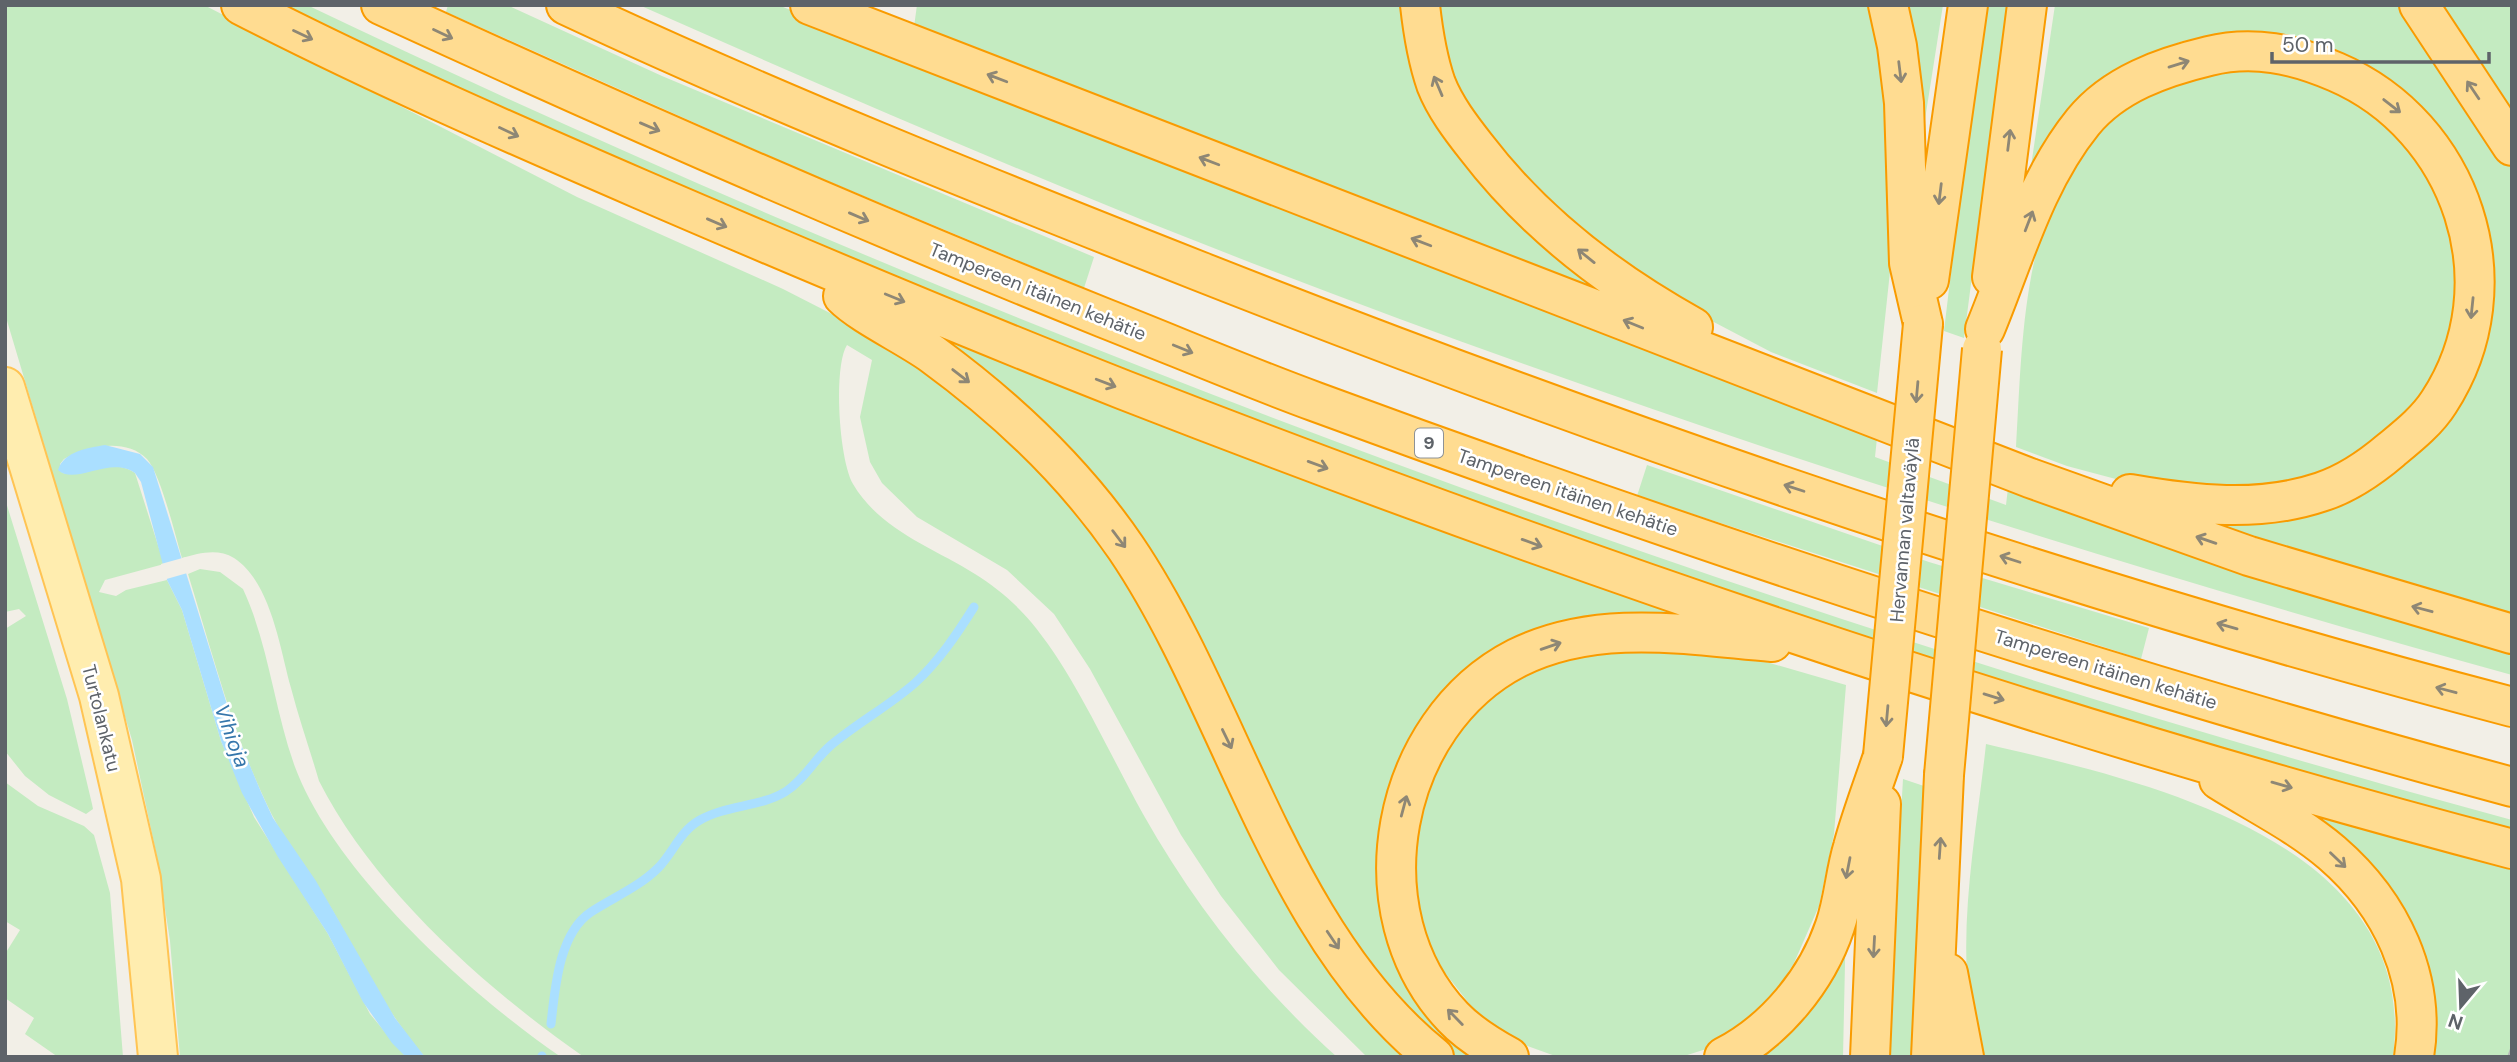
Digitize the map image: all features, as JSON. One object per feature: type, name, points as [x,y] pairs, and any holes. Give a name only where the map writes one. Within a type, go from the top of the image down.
[{"type":"highway","points":[[241,5],[516,135],[809,262],[1289,454],[1624,576],[1835,648],[2179,755],[2512,849]]},
{"type":"highway","name":"Tampereen itäinen kehätie","points":[[381,5],[555,85],[926,247],[1312,401],[1815,578],[2107,671],[2512,787]]},
{"type":"highway","points":[[566,5],[951,174],[1337,326],[1590,420],[2124,596],[2512,707]]},
{"type":"highway","points":[[810,5],[1591,307],[1833,404],[2030,478],[2249,556],[2512,634]]},
{"type":"highway","points":[[1420,5],[1425,44],[1437,86],[1456,121],[1497,173],[1547,224],[1606,272],[1662,310],[1833,404]]},
{"type":"highway","points":[[1888,5],[1897,46],[1904,103],[1909,262],[1923,324]]},
{"type":"highway","name":"Hervannan valtaväylä","points":[[1870,1057],[1883,756],[1923,324],[1968,5]]},
{"type":"highway","points":[[1931,1057],[1944,775],[1984,339],[2027,5]]},
{"type":"highway","points":[[2419,5],[2512,146]]},
{"type":"highway","points":[[1984,339],[2056,159],[2086,118],[2127,85],[2175,65],[2222,53],[2267,50],[2314,63],[2363,84],[2400,112],[2435,154],[2462,202],[2474,245],[2474,286],[2469,329],[2457,365],[2439,402],[2416,429],[2354,476],[2322,492],[2277,502],[2228,506],[2184,504],[2030,478]]},
{"type":"highway","points":[[809,262],[848,301],[914,341],[960,374],[1004,411],[1084,492],[1126,549],[1161,608],[1301,888],[1331,937],[1362,982],[1434,1057]]},
{"type":"highway","points":[[1509,1057],[1483,1042],[1453,1017],[1427,981],[1410,950],[1397,904],[1399,825],[1421,756],[1443,721],[1482,681],[1517,658],[1576,638],[1654,630],[1835,648]]},
{"type":"highway","points":[[2179,755],[2292,824],[2331,853],[2366,887],[2390,923],[2406,957],[2418,1004],[2414,1057]]},
{"type":"highway","points":[[1724,1057],[1736,1051],[1788,1007],[1823,955],[1836,925],[1852,849],[1883,756]]},
{"type":"highway","points":[[1936,916],[1964,1057]]},
{"type":"main road","name":"Turtolankatu","points":[[5,387],[99,696],[138,865],[158,1057]]},
{"type":"green space","points":[[5,5],[204,5],[577,197],[783,289],[871,334],[960,393],[1033,460],[1107,549],[1410,1057],[1367,1057],[1279,970],[1221,896],[1181,835],[1090,669],[1054,614],[1007,570],[917,517],[882,483],[870,462],[860,417],[872,360],[847,345],[840,373],[841,435],[848,472],[864,500],[892,526],[983,579],[1012,602],[1031,622],[1062,665],[1143,814],[1206,913],[1281,1002],[1337,1057],[584,1057],[471,968],[435,934],[369,860],[319,781],[278,636],[257,583],[247,569],[234,558],[222,553],[208,552],[182,558],[162,491],[147,459],[128,448],[94,447],[64,459],[60,464],[62,473],[117,467],[135,473],[164,564],[105,580],[99,592],[116,596],[126,590],[167,580],[182,610],[221,741],[254,817],[328,934],[370,1014],[406,1057],[180,1057],[170,941],[157,857],[132,740],[5,314]]},
{"type":"green space","points":[[276,5],[307,5],[574,129],[844,246],[1116,357],[1391,462],[1668,561],[1948,653],[2229,740],[2512,820],[2512,835],[2187,744],[1466,506],[760,226]]},
{"type":"green space","points":[[448,5],[507,5],[662,76],[1094,257],[1084,288],[794,167],[446,12]]},
{"type":"green space","points":[[639,5],[778,5],[1877,438],[1875,457],[2006,505],[2008,488],[2512,649],[2512,675],[2166,575],[1994,522],[1651,409],[1482,349],[1145,221],[891,115]]},
{"type":"green space","points":[[917,5],[1404,5],[1428,104],[1657,323],[913,34]]},
{"type":"green space","points":[[1435,5],[1873,5],[1881,37],[1895,225],[1877,393],[1771,352],[1689,309],[1553,214],[1461,101],[1443,50]]},
{"type":"green space","points":[[1906,5],[1943,5],[1923,132]]},
{"type":"green space","points":[[1987,5],[2007,5],[1964,338],[1944,331],[1970,112]]},
{"type":"green space","points":[[2055,5],[2406,5],[2453,82],[2512,168],[2512,620],[2183,520],[2337,502],[2479,343],[2436,131],[2400,90],[2356,62],[2238,35],[2183,41],[2133,60],[2094,88],[2037,164],[2031,166]]},
{"type":"green space","points":[[2443,5],[2512,5],[2512,111]]},
{"type":"green space","points":[[2234,63],[2293,72],[2383,116],[2442,197],[2455,245],[2455,306],[2440,364],[2407,419],[2360,458],[2312,479],[2260,492],[2127,482],[2067,466],[2016,447],[2021,358],[2033,266],[2045,222],[2062,181],[2085,143],[2135,96],[2172,80]]},
{"type":"green space","points":[[914,324],[1322,487],[1687,616],[1469,675],[1386,912],[1489,1057],[1450,1057],[1333,924],[1194,640]]},
{"type":"green space","points":[[1647,465],[1929,562],[2149,628],[2141,659],[1637,496]]},
{"type":"green space","points":[[5,499],[67,699],[93,809],[86,814],[49,795],[25,776],[5,751],[5,629],[26,616],[19,609],[5,612]]},
{"type":"green space","points":[[200,569],[220,572],[243,589],[259,632],[295,767],[314,807],[340,848],[408,928],[447,965],[486,1000],[561,1057],[425,1057],[411,1040],[365,969],[327,901],[286,840],[246,757],[188,574]]},
{"type":"green space","points":[[1682,647],[1756,659],[1846,685],[1834,834],[1819,906],[1794,963],[1766,1007],[1722,1044],[1681,1057],[1558,1057],[1522,1044],[1479,1016],[1442,969],[1416,915],[1411,819],[1453,733],[1497,690],[1548,662],[1613,648]]},
{"type":"green space","points":[[1986,744],[2120,778],[2192,802],[2259,833],[2318,873],[2363,922],[2390,983],[2393,1057],[1980,1057],[1971,1018],[1966,940]]},
{"type":"green space","points":[[1903,779],[1924,786],[1911,1057],[1887,1057]]},
{"type":"green space","points":[[5,782],[38,806],[84,826],[94,835],[110,893],[123,1057],[58,1057],[25,1034],[34,1018],[5,998],[5,954],[20,930],[5,921]]},
{"type":"green space","points":[[2307,812],[2512,870],[2512,1057],[2433,1057],[2436,1040],[2431,984]]},
{"type":"green space","points":[[1846,917],[1843,1057],[1751,1057]]},
{"type":"water","name":"Vihioja","points":[[105,445],[140,454],[153,467],[235,730],[261,792],[273,818],[316,881],[395,1018],[425,1057],[406,1057],[392,1043],[363,1002],[328,934],[278,857],[242,793],[221,741],[182,610],[167,580],[141,482],[135,473],[125,468],[104,468],[74,475],[58,470],[65,458],[84,449]]},
{"type":"pier","points":[[186,557],[191,572],[163,580],[161,564]]},
{"type":"waterway","points":[[551,1024],[554,994],[565,947],[580,921],[651,875],[687,830],[700,820],[785,792],[830,746],[924,675],[974,607]]},
{"type":"tram line","points":[[2508,1057],[2512,1046]]}]
